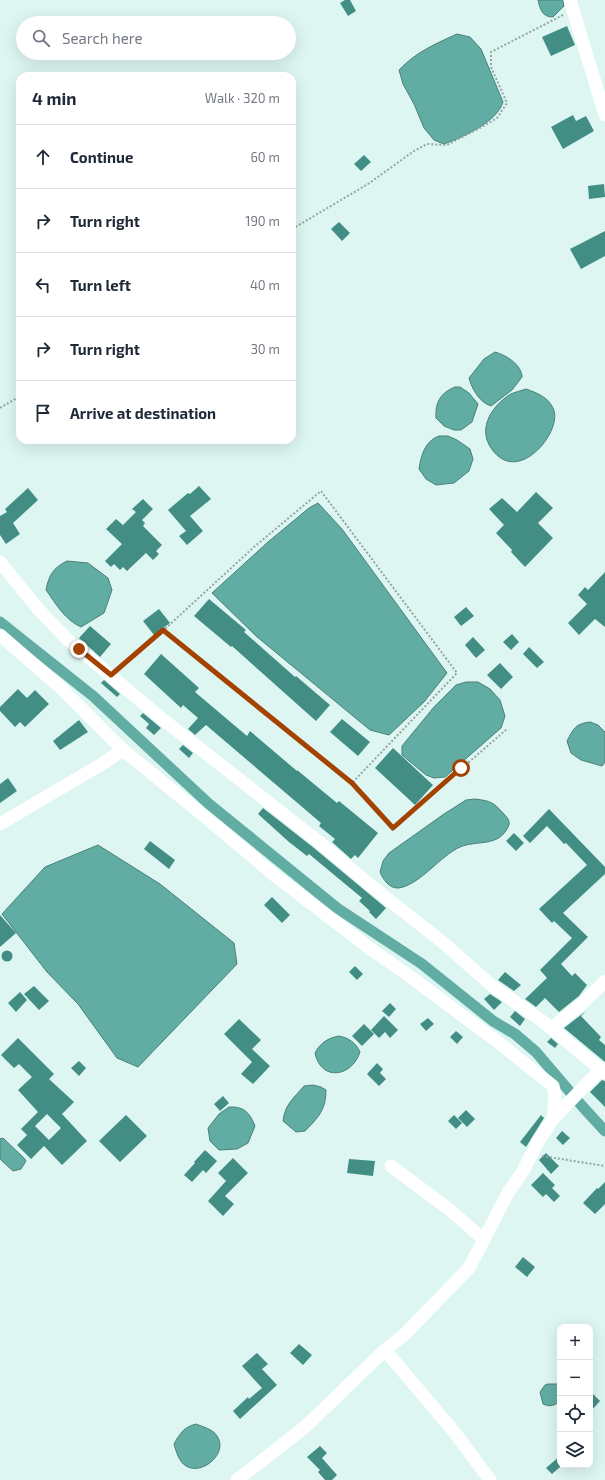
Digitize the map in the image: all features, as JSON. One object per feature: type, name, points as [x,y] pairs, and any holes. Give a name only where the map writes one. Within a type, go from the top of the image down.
[{"type":"street","points":[[571,5],[605,115]]},
{"type":"street","points":[[0,562],[39,610],[64,635],[161,718],[319,842],[446,945],[491,985],[552,1028],[603,1071],[553,1119],[539,1140],[523,1171],[509,1191],[469,1268],[404,1335],[385,1350],[305,1427],[237,1480]]},
{"type":"street","points":[[0,635],[60,687],[123,750],[210,820],[273,874],[323,914],[504,1046],[553,1086],[555,1095],[553,1119]]},
{"type":"street","points":[[0,824],[123,750]]},
{"type":"street","points":[[552,1028],[584,1002],[605,981]]},
{"type":"street","points":[[391,1166],[450,1210],[484,1240]]},
{"type":"street","points":[[385,1350],[455,1434],[490,1480]]},
{"type":"path","points":[[296,227],[368,184],[414,151],[427,144],[447,145],[497,118],[507,103],[491,67],[491,52],[571,5]]},
{"type":"path","points":[[0,408],[16,398]]},
{"type":"path","points":[[111,675],[254,547],[321,491],[457,673],[352,783]]},
{"type":"path","points":[[163,630],[352,783],[393,828],[507,729]]},
{"type":"path","points":[[532,1154],[605,1166]]},
{"type":"shaded area","points":[[538,0],[563,0],[564,6],[553,17],[549,17],[542,12]]},
{"type":"shaded area","points":[[457,34],[470,37],[481,49],[503,102],[500,109],[487,122],[469,133],[444,144],[434,140],[424,128],[414,104],[403,84],[399,70],[419,53]]},
{"type":"shaded area","points":[[495,352],[504,355],[513,361],[519,368],[522,377],[512,390],[491,406],[477,395],[469,378],[484,359]]},
{"type":"shaded area","points":[[455,387],[460,387],[469,393],[478,404],[472,422],[461,430],[454,430],[444,426],[436,418],[436,408],[442,395]]},
{"type":"shaded area","points":[[526,389],[542,396],[551,404],[555,417],[552,428],[546,440],[538,450],[527,458],[516,462],[505,460],[494,452],[489,444],[486,436],[488,420],[491,413],[502,400],[511,394]]},
{"type":"shaded area","points":[[439,436],[448,436],[470,449],[473,459],[469,471],[454,483],[436,485],[426,479],[419,469],[424,449],[430,441]]},
{"type":"shaded area","points":[[318,503],[342,529],[447,673],[424,702],[389,735],[370,730],[256,636],[212,593],[268,542],[309,508]]},
{"type":"shaded area","points":[[67,561],[88,563],[108,578],[112,590],[104,613],[81,627],[66,616],[46,590],[52,572],[58,566]]},
{"type":"shaded area","points":[[466,682],[478,682],[490,689],[500,700],[505,716],[501,728],[445,777],[434,778],[426,775],[402,755],[402,746],[434,707],[456,685]]},
{"type":"shaded area","points":[[590,722],[598,725],[605,732],[605,762],[602,766],[581,760],[571,753],[567,741],[571,733],[578,725]]},
{"type":"shaded area","points":[[466,800],[485,800],[491,803],[507,818],[509,825],[503,835],[492,841],[460,847],[445,857],[423,876],[407,885],[395,888],[387,883],[380,872],[383,861],[389,853]]},
{"type":"shaded area","points":[[98,845],[160,884],[234,943],[237,964],[138,1067],[117,1058],[78,1004],[47,972],[2,914],[45,867]]},
{"type":"shaded area","points":[[339,1036],[352,1041],[360,1052],[356,1060],[344,1071],[337,1073],[330,1072],[323,1069],[318,1062],[315,1053],[319,1046],[331,1038]]},
{"type":"shaded area","points":[[313,1085],[326,1090],[325,1103],[317,1118],[305,1131],[296,1132],[283,1121],[284,1115],[290,1102],[304,1086]]},
{"type":"shaded area","points":[[229,1107],[239,1108],[246,1111],[251,1117],[255,1126],[248,1143],[237,1149],[219,1150],[210,1141],[208,1128],[219,1114]]},
{"type":"shaded area","points":[[3,1138],[26,1161],[21,1169],[13,1171],[0,1159],[0,1139]]},
{"type":"shaded area","points":[[557,1384],[557,1403],[552,1406],[543,1404],[540,1392],[545,1385]]},
{"type":"shaded area","points":[[196,1424],[208,1428],[217,1436],[220,1443],[217,1456],[212,1461],[199,1468],[192,1468],[181,1462],[174,1444],[183,1431]]},
{"type":"building","points":[[345,0],[350,0],[356,11],[348,16],[340,3]]},
{"type":"building","points":[[567,26],[575,45],[551,56],[542,37]]},
{"type":"building","points":[[573,115],[576,121],[586,116],[594,131],[563,149],[551,127]]},
{"type":"building","points":[[364,155],[371,162],[361,171],[354,164]]},
{"type":"building","points":[[604,184],[605,197],[589,199],[588,186]]},
{"type":"building","points":[[339,222],[350,233],[342,241],[331,229]]},
{"type":"building","points":[[605,231],[605,256],[581,269],[570,249]]},
{"type":"building","points":[[199,486],[211,499],[190,516],[203,531],[187,545],[179,536],[186,531],[168,510]]},
{"type":"building","points":[[28,488],[38,500],[13,523],[20,534],[6,544],[0,535],[0,516],[7,512],[5,509]]},
{"type":"building","points":[[536,492],[553,508],[538,523],[553,538],[525,567],[496,533],[504,525],[489,509],[502,498],[517,512]]},
{"type":"building","points":[[143,499],[153,509],[142,520],[145,523],[143,526],[162,545],[156,551],[159,554],[153,560],[146,553],[127,571],[123,567],[120,570],[114,564],[111,567],[105,561],[122,544],[106,529],[116,519],[123,525],[136,512],[132,509]]},
{"type":"building","points":[[605,572],[605,627],[595,619],[579,635],[568,623],[587,604],[578,595],[585,587],[588,590]]},
{"type":"building","points":[[209,599],[246,630],[244,632],[295,677],[296,676],[330,705],[316,721],[232,646],[231,647],[194,616]]},
{"type":"building","points":[[466,607],[474,616],[461,626],[454,617]]},
{"type":"building","points":[[159,609],[170,623],[154,635],[143,621]]},
{"type":"building","points":[[90,626],[111,644],[100,657],[79,638]]},
{"type":"building","points":[[512,634],[519,642],[511,650],[503,642]]},
{"type":"building","points":[[473,637],[485,650],[476,658],[465,645]]},
{"type":"building","points":[[529,647],[544,662],[537,668],[523,654]]},
{"type":"building","points":[[161,654],[199,688],[195,692],[247,736],[250,731],[337,803],[339,801],[378,833],[358,858],[355,855],[351,859],[332,842],[335,839],[319,826],[321,823],[206,725],[195,735],[188,729],[198,718],[183,705],[181,708],[144,674]]},
{"type":"building","points":[[500,663],[513,677],[501,689],[487,675]]},
{"type":"building","points":[[104,680],[120,694],[117,697],[101,683]]},
{"type":"building","points":[[18,689],[27,698],[35,690],[49,704],[25,727],[20,722],[15,727],[0,711],[0,707]]},
{"type":"building","points":[[143,713],[161,728],[154,735],[146,728],[149,724],[140,716]]},
{"type":"building","points":[[342,719],[370,742],[358,756],[330,732]]},
{"type":"building","points":[[79,720],[88,732],[60,750],[53,741]]},
{"type":"building","points":[[183,745],[193,753],[189,758],[179,749]]},
{"type":"building","points":[[393,748],[433,785],[415,805],[375,768]]},
{"type":"building","points":[[8,778],[17,791],[0,803],[0,784]]},
{"type":"building","points":[[263,808],[386,908],[376,919],[359,901],[362,898],[309,854],[307,856],[289,842],[258,814]]},
{"type":"building","points":[[549,809],[605,867],[605,874],[563,913],[588,937],[561,964],[572,976],[575,973],[587,985],[579,996],[559,1012],[545,998],[536,1007],[525,999],[547,978],[540,970],[572,938],[554,921],[552,923],[539,909],[587,865],[547,826],[530,843],[523,836]]},
{"type":"building","points":[[514,833],[524,843],[516,851],[506,841]]},
{"type":"building","points":[[150,841],[175,860],[169,869],[144,849]]},
{"type":"building","points":[[272,897],[290,915],[282,923],[264,905]]},
{"type":"building","points":[[0,915],[16,933],[0,947]]},
{"type":"building","points":[[5,951],[9,951],[11,952],[11,960],[5,961],[2,958],[2,954]]},
{"type":"building","points":[[355,966],[363,974],[357,980],[349,972]]},
{"type":"building","points":[[505,972],[521,985],[514,991],[498,980]]},
{"type":"building","points":[[34,986],[49,1001],[39,1010],[24,994]]},
{"type":"building","points":[[20,992],[27,1000],[16,1012],[8,1003]]},
{"type":"building","points":[[490,994],[502,1002],[494,1010],[484,999]]},
{"type":"building","points":[[390,1003],[396,1009],[389,1017],[382,1011]]},
{"type":"building","points":[[515,1011],[525,1019],[520,1026],[510,1017]]},
{"type":"building","points":[[586,1011],[581,1016],[601,1037],[599,1040],[605,1045],[605,1062],[564,1028]]},
{"type":"building","points":[[384,1016],[398,1030],[390,1038],[385,1032],[379,1038],[371,1030]]},
{"type":"building","points":[[428,1018],[434,1024],[426,1031],[420,1024]]},
{"type":"building","points":[[239,1019],[261,1040],[252,1049],[270,1066],[253,1084],[241,1074],[252,1062],[224,1034]]},
{"type":"building","points":[[364,1024],[374,1034],[362,1046],[352,1036]]},
{"type":"building","points":[[456,1031],[463,1037],[457,1044],[450,1037]]},
{"type":"building","points":[[18,1038],[54,1074],[49,1079],[74,1102],[62,1114],[87,1141],[62,1165],[44,1146],[31,1159],[17,1145],[27,1135],[21,1129],[38,1112],[18,1090],[32,1077],[19,1064],[14,1068],[1,1055]],"holes":[[[47,1114],[61,1128],[49,1140],[35,1126]]]},
{"type":"building","points":[[551,1038],[558,1044],[555,1048],[547,1042]]},
{"type":"building","points":[[79,1061],[86,1068],[79,1076],[71,1068]]},
{"type":"building","points":[[377,1063],[383,1069],[380,1073],[386,1079],[379,1086],[367,1074]]},
{"type":"building","points":[[602,1080],[605,1081],[605,1107],[590,1092]]},
{"type":"building","points":[[223,1096],[229,1103],[220,1111],[214,1104]]},
{"type":"building","points":[[466,1110],[475,1119],[467,1127],[458,1118]]},
{"type":"building","points":[[126,1115],[147,1136],[120,1162],[99,1141]]},
{"type":"building","points":[[454,1115],[462,1123],[456,1129],[448,1121]]},
{"type":"building","points":[[541,1115],[544,1118],[526,1147],[520,1142]]},
{"type":"building","points":[[562,1131],[570,1138],[563,1145],[556,1138]]},
{"type":"building","points":[[205,1150],[217,1161],[206,1173],[203,1170],[192,1182],[184,1175]]},
{"type":"building","points":[[546,1153],[559,1166],[551,1174],[539,1160]]},
{"type":"building","points":[[233,1158],[248,1173],[225,1196],[234,1204],[223,1216],[208,1201],[226,1181],[218,1173]]},
{"type":"building","points":[[349,1159],[375,1161],[373,1176],[347,1173]]},
{"type":"building","points":[[543,1173],[555,1185],[552,1188],[560,1196],[554,1202],[546,1194],[543,1197],[531,1185]]},
{"type":"building","points":[[605,1182],[605,1204],[595,1214],[583,1203]]},
{"type":"building","points":[[523,1257],[535,1267],[527,1277],[515,1267]]},
{"type":"building","points":[[299,1344],[312,1355],[303,1365],[290,1353]]},
{"type":"building","points":[[257,1353],[268,1364],[262,1369],[277,1385],[240,1419],[233,1411],[248,1397],[249,1399],[262,1388],[242,1366]]},
{"type":"building","points":[[593,1394],[600,1401],[593,1409]]},
{"type":"building","points":[[320,1446],[327,1453],[322,1458],[337,1475],[332,1480],[325,1480],[318,1472],[320,1470],[307,1457]]},
{"type":"building","points":[[557,1459],[557,1468],[559,1468],[552,1474],[546,1468]]},
{"type":"waterway","points":[[0,622],[93,696],[209,804],[337,908],[422,964],[493,1021],[515,1034],[536,1052],[605,1131]]},
{"type":"route","points":[[79,649],[111,675],[163,630],[352,783],[393,828],[461,768]]}]
